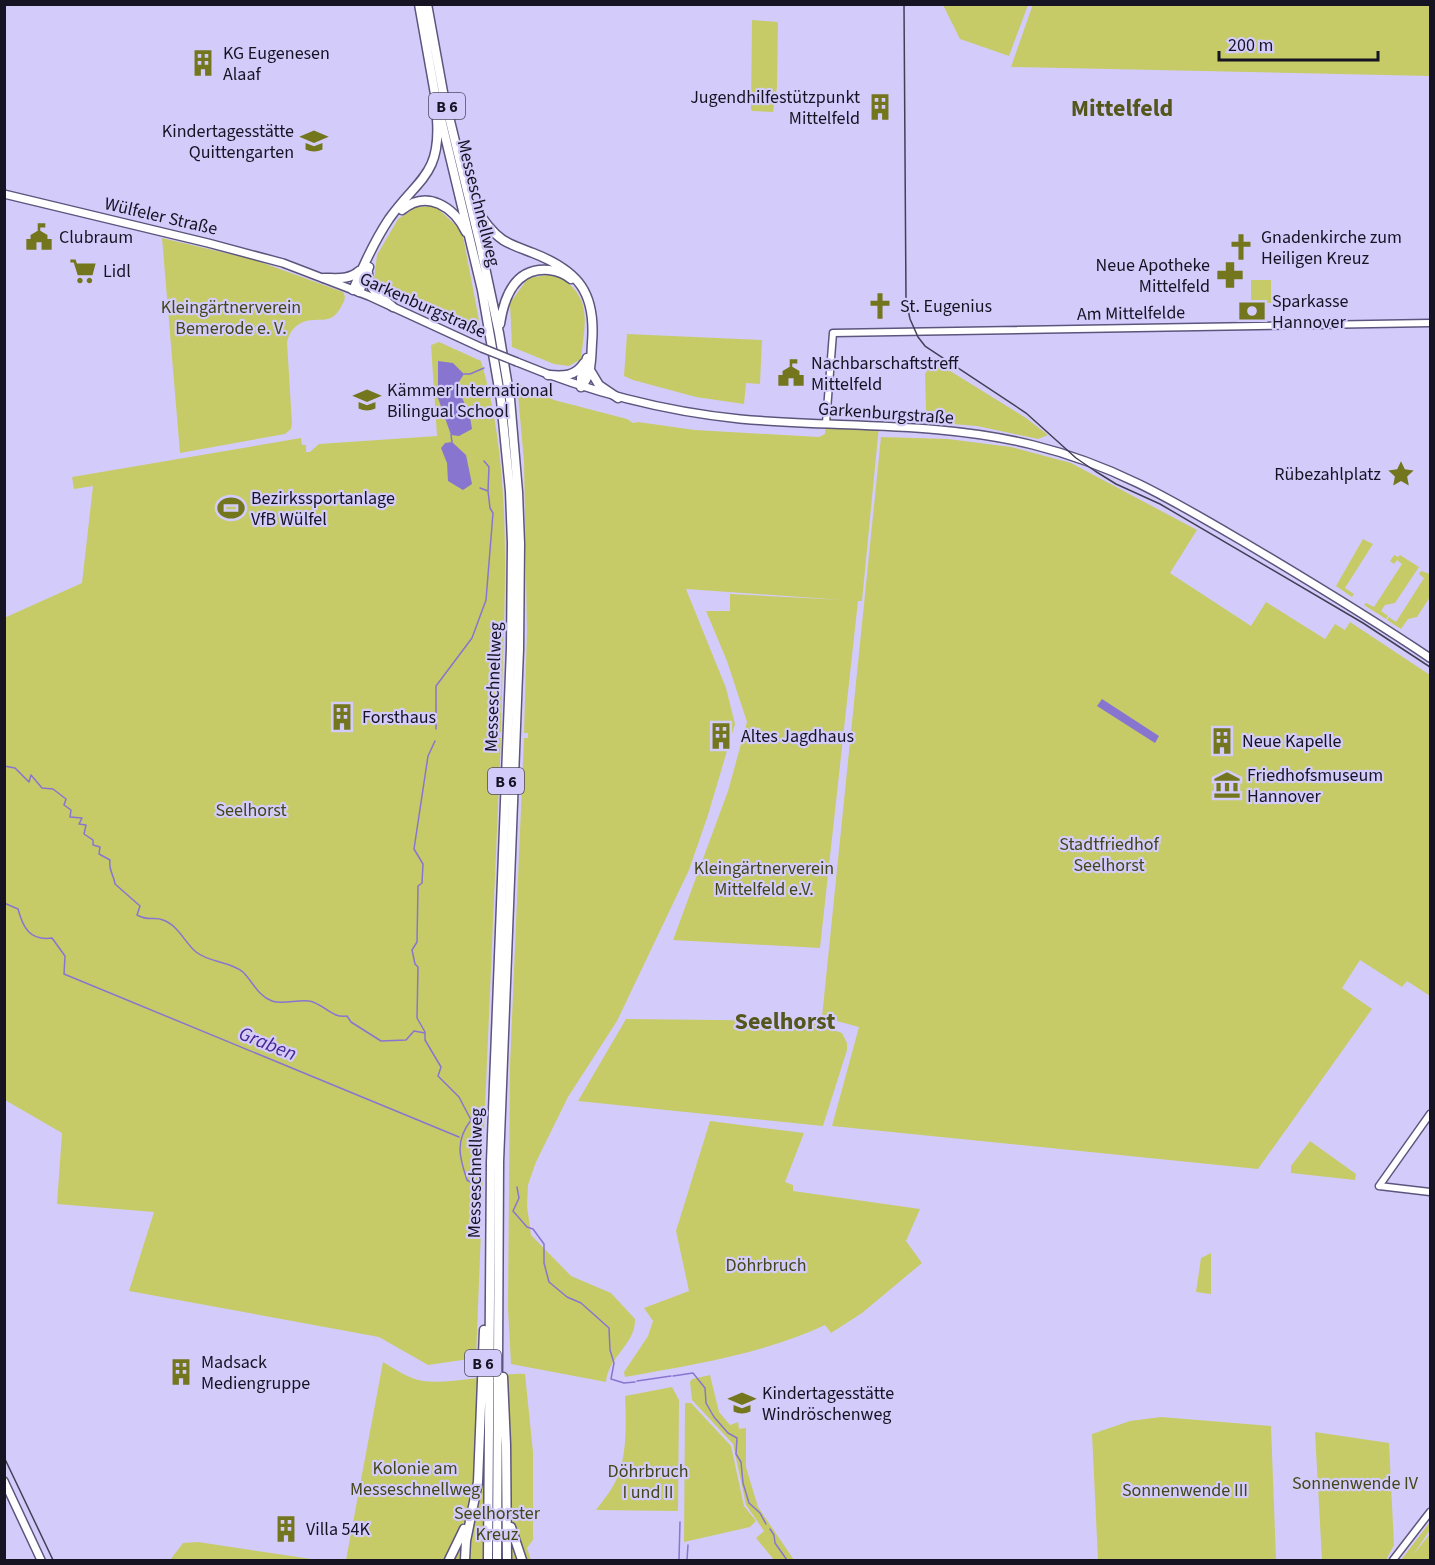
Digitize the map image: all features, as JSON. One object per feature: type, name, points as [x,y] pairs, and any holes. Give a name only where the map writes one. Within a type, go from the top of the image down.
[{"type":"highway","name":"Messeschnellweg","points":[[419,4],[435,94],[473,245],[488,322],[509,469],[512,543],[511,648],[494,1076],[488,1560]]},
{"type":"highway","name":"Messeschnellweg","points":[[428,7],[443,92],[500,333],[516,458],[520,544],[517,726],[501,1097],[497,1560]]},
{"type":"highway","points":[[356,291],[388,221],[423,181],[434,160],[438,130],[435,94]]},
{"type":"highway","points":[[469,197],[484,223],[493,232],[514,246],[561,266],[573,274],[582,286],[590,302],[593,320],[590,370],[587,380],[581,387]]},
{"type":"highway","points":[[324,278],[351,277],[368,265],[391,223],[406,207],[419,201],[433,201],[447,208],[463,225],[473,245]]},
{"type":"highway","points":[[368,265],[369,284],[393,307]]},
{"type":"highway","points":[[500,333],[505,299],[520,277],[535,270],[562,273],[579,287],[587,304],[590,330],[581,387]]},
{"type":"highway","points":[[548,375],[570,375],[578,371],[586,360]]},
{"type":"highway","points":[[590,370],[599,385],[618,398]]},
{"type":"highway","name":"B 6","points":[[465,1560],[466,1541],[478,1482],[485,1322],[490,1288]]},
{"type":"highway","name":"B 6","points":[[498,1338],[504,1400],[507,1510],[514,1542],[522,1560]]},
{"type":"highway","points":[[449,1560],[472,1509]]},
{"type":"highway","points":[[507,1510],[507,1560]]},
{"type":"main road","name":"Wülfeler Straße","points":[[4,194],[248,253],[310,272]]},
{"type":"main road","name":"Garkenburgstraße","points":[[310,272],[482,348],[548,375],[618,398],[664,409],[707,415],[923,429],[997,438],[1032,445],[1105,468],[1175,502],[1353,607],[1431,657]]},
{"type":"main road","points":[[4,1481],[41,1560]]},
{"type":"street","name":"Am Mittelfelde","points":[[826,423],[833,333],[1431,323]]},
{"type":"street","points":[[1431,1114],[1379,1186],[1431,1192]]},
{"type":"street","points":[[1392,1560],[1431,1512]]},
{"type":"green space","points":[[1033,4],[1430,5],[1430,76],[1011,67]]},
{"type":"green space","points":[[943,5],[1028,5],[1009,56],[960,39]]},
{"type":"green space","points":[[752,20],[778,22],[777,87],[773,112],[752,111],[751,109]]},
{"type":"green space","points":[[435,206],[462,231],[482,336],[383,288],[374,280],[377,255],[398,219],[416,207]]},
{"type":"green space","name":"Kleingärtnerverein Bemerode e. V.","points":[[162,238],[255,260],[343,292],[344,302],[338,312],[329,319],[301,323],[289,336],[287,342],[292,424],[291,429],[285,434],[180,453]]},
{"type":"green space","points":[[554,274],[576,291],[584,310],[581,359],[569,366],[554,364],[512,347],[510,303],[528,278]]},
{"type":"green space","points":[[1251,280],[1271,280],[1271,303],[1251,303]]},
{"type":"green space","points":[[627,334],[762,340],[760,384],[746,383],[744,404],[696,397],[633,380],[624,376]]},
{"type":"green space","name":"Seelhorst","points":[[439,342],[481,361],[492,406],[499,451],[505,545],[505,592],[501,732],[495,733],[496,738],[501,738],[481,1181],[483,1181],[476,1358],[428,1365],[379,1337],[129,1291],[154,1212],[57,1204],[62,1133],[5,1100],[4,618],[82,583],[93,486],[74,489],[72,477],[301,438],[302,445],[306,445],[306,452],[310,452],[319,444],[437,436],[431,345]]},
{"type":"green space","points":[[934,361],[1026,418],[1048,435],[1038,439],[977,426],[940,423],[940,411],[926,411],[925,374]]},
{"type":"green space","name":"Kleingärtnerverein Mittelfeld e.V.","points":[[517,383],[554,400],[627,419],[633,423],[695,430],[819,437],[825,434],[826,423],[879,426],[862,601],[858,601],[820,948],[673,940],[728,791],[747,722],[727,661],[706,611],[730,611],[730,594],[843,600],[686,589],[726,688],[735,724],[689,870],[617,1021],[568,1097],[536,1162],[528,1185],[527,1206],[531,1235],[571,1276],[611,1293],[635,1319],[631,1336],[612,1365],[606,1382],[511,1364],[508,1308],[510,1065],[524,738],[528,738],[528,733],[524,733],[527,631],[524,462]]},
{"type":"green space","name":"Stadtfriedhof Seelhorst","points":[[881,437],[948,439],[1011,447],[1071,463],[1197,530],[1170,573],[1251,626],[1266,602],[1325,639],[1335,624],[1345,630],[1350,622],[1430,675],[1430,996],[1407,981],[1402,987],[1360,960],[1342,988],[1372,1009],[1258,1169],[832,1126],[859,1027],[822,1017]]},
{"type":"green space","points":[[1363,539],[1373,544],[1345,588],[1354,594],[1352,597],[1336,586]]},
{"type":"green space","points":[[1394,555],[1398,557],[1400,555],[1419,567],[1395,603],[1385,605],[1381,611],[1388,616],[1386,619],[1364,605],[1366,603],[1374,607],[1402,564],[1397,560],[1394,564],[1390,561]]},
{"type":"green space","points":[[1421,571],[1430,574],[1430,597],[1417,617],[1408,619],[1401,629],[1387,620],[1389,617],[1396,622],[1424,578],[1419,574]]},
{"type":"green space","points":[[626,1019],[807,1021],[842,1033],[847,1043],[847,1050],[823,1126],[578,1101]]},
{"type":"green space","name":"Döhrbruch","points":[[710,1121],[804,1133],[785,1182],[793,1185],[793,1191],[920,1209],[906,1241],[922,1263],[862,1313],[831,1333],[825,1325],[752,1351],[625,1377],[624,1372],[648,1336],[653,1321],[644,1308],[689,1291],[676,1231]]},
{"type":"green space","points":[[1310,1141],[1356,1174],[1355,1180],[1291,1173],[1291,1166]]},
{"type":"green space","points":[[1211,1253],[1211,1294],[1196,1292],[1201,1258]]},
{"type":"green space","name":"Kolonie am Messeschnellweg","points":[[383,1362],[408,1376],[423,1381],[451,1381],[525,1374],[533,1452],[533,1540],[527,1548],[531,1560],[346,1560]]},
{"type":"green space","points":[[710,1375],[719,1412],[730,1425],[738,1422],[739,1429],[746,1428],[746,1467],[758,1507],[794,1560],[774,1560],[756,1538],[764,1531],[746,1505],[733,1444],[692,1400],[690,1382],[692,1379]]},
{"type":"green space","name":"Döhrbruch I und II","points":[[672,1387],[679,1400],[678,1511],[596,1510],[616,1481],[620,1470],[624,1452],[625,1396]]},
{"type":"green space","points":[[685,1403],[691,1403],[731,1446],[744,1506],[756,1521],[750,1527],[684,1542]]},
{"type":"green space","name":"Sonnenwende III","points":[[1161,1417],[1271,1426],[1276,1560],[1098,1560],[1092,1434],[1130,1421]]},
{"type":"green space","name":"Sonnenwende IV","points":[[1315,1432],[1389,1443],[1394,1545],[1386,1560],[1322,1560]]},
{"type":"green space","points":[[1430,1522],[1430,1530],[1413,1555],[1430,1534],[1430,1560],[1401,1560]]},
{"type":"green space","points":[[198,1542],[318,1560],[170,1560],[183,1543]]},
{"type":"shaded area","points":[[438,361],[453,363],[464,374],[457,385],[470,417],[472,429],[459,436],[451,435],[438,398]]},
{"type":"shaded area","points":[[452,442],[466,455],[472,484],[463,490],[448,481],[447,463],[441,448],[445,443]]},
{"type":"shaded area","points":[[1102,699],[1159,736],[1155,743],[1097,706]]},
{"type":"waterway","points":[[464,374],[484,368]]},
{"type":"waterway","points":[[451,435],[452,442]]},
{"type":"waterway","points":[[484,461],[489,467],[488,491]]},
{"type":"waterway","points":[[436,729],[436,686],[472,638],[486,600],[493,513],[490,508],[488,491],[480,488]]},
{"type":"waterway","points":[[425,1032],[417,1018],[418,967],[415,964],[412,950],[417,942],[418,886],[422,883],[423,864],[414,849],[428,756],[435,741]]},
{"type":"waterway","points":[[4,766],[15,768],[29,782],[31,775],[42,788],[53,789],[66,799],[64,805],[71,810],[70,817],[82,818],[79,824],[86,825],[84,834],[93,840],[93,845],[100,847],[99,854],[110,860],[115,884],[140,906],[137,915],[168,922],[202,956],[238,968],[267,999],[276,1002],[314,1002],[332,1013],[347,1016],[351,1022],[381,1041],[406,1040],[414,1031],[425,1033],[425,1040],[441,1067],[438,1076],[459,1097],[471,1120],[462,1135],[460,1149],[467,1180],[480,1188]]},
{"type":"waterway","name":"Graben","points":[[4,903],[18,909],[22,922],[33,935],[52,938],[65,956],[64,974],[459,1137]]},
{"type":"waterway","points":[[517,1187],[519,1198],[513,1211],[527,1227],[533,1229],[544,1244],[544,1263],[549,1282],[567,1297],[581,1303],[609,1328],[610,1350],[614,1363],[611,1379],[624,1383],[635,1382]]},
{"type":"waterway","points":[[673,1376],[693,1373],[705,1388],[706,1403],[714,1417],[728,1433],[737,1438],[736,1454],[741,1462],[743,1483],[749,1503],[760,1513],[766,1524]]},
{"type":"waterway","points":[[637,1381],[671,1376]]},
{"type":"waterway","points":[[679,1560],[680,1522]]},
{"type":"waterway","points":[[770,1529],[775,1543],[787,1560]]},
{"type":"waterway","points":[[687,1560],[688,1545]]},
{"type":"tram line","points":[[904,4],[906,300],[910,319],[925,346],[1026,413],[1076,458],[1095,471],[1116,484],[1160,504],[1363,623],[1430,667]]},
{"type":"tram line","points":[[4,1457],[53,1560]]},
{"type":"place","name":"KG Eugenesen Alaaf","points":[[203,63]]},
{"type":"place","name":"Jugendhilfestützpunkt Mittelfeld","points":[[880,107]]},
{"type":"place","name":"Kindertagesstätte Quittengarten","points":[[314,141]]},
{"type":"place","name":"Clubraum","points":[[39,237]]},
{"type":"place","name":"Gnadenkirche zum Heiligen Kreuz","points":[[1241,247]]},
{"type":"place","name":"Lidl","points":[[83,271]]},
{"type":"place","name":"Neue Apotheke Mittelfeld","points":[[1230,275]]},
{"type":"place","name":"St. Eugenius","points":[[880,306]]},
{"type":"place","name":"Sparkasse Hannover","points":[[1252,311]]},
{"type":"place","name":"Nachbarschaftstreff Mittelfeld","points":[[791,373]]},
{"type":"place","name":"Kämmer International Bilingual School","points":[[367,400]]},
{"type":"place","name":"Rübezahlplatz","points":[[1401,474]]},
{"type":"place","name":"Bezirkssportanlage VfB Wülfel","points":[[231,508]]},
{"type":"place","name":"Forsthaus","points":[[342,717]]},
{"type":"place","name":"Altes Jagdhaus","points":[[721,736]]},
{"type":"place","name":"Neue Kapelle","points":[[1222,741]]},
{"type":"place","name":"Friedhofsmuseum Hannover","points":[[1227,785]]},
{"type":"place","name":"Madsack Mediengruppe","points":[[181,1372]]},
{"type":"place","name":"Kindertagesstätte Windröschenweg","points":[[742,1403]]},
{"type":"place","name":"Villa 54K","points":[[286,1529]]},
{"type":"district","name":"Mittelfeld","points":[[1122,108]]},
{"type":"district","name":"Seelhorst","points":[[785,1021]]},
{"type":"park label","name":"Seelhorster Kreuz","points":[[497,1523]]}]
